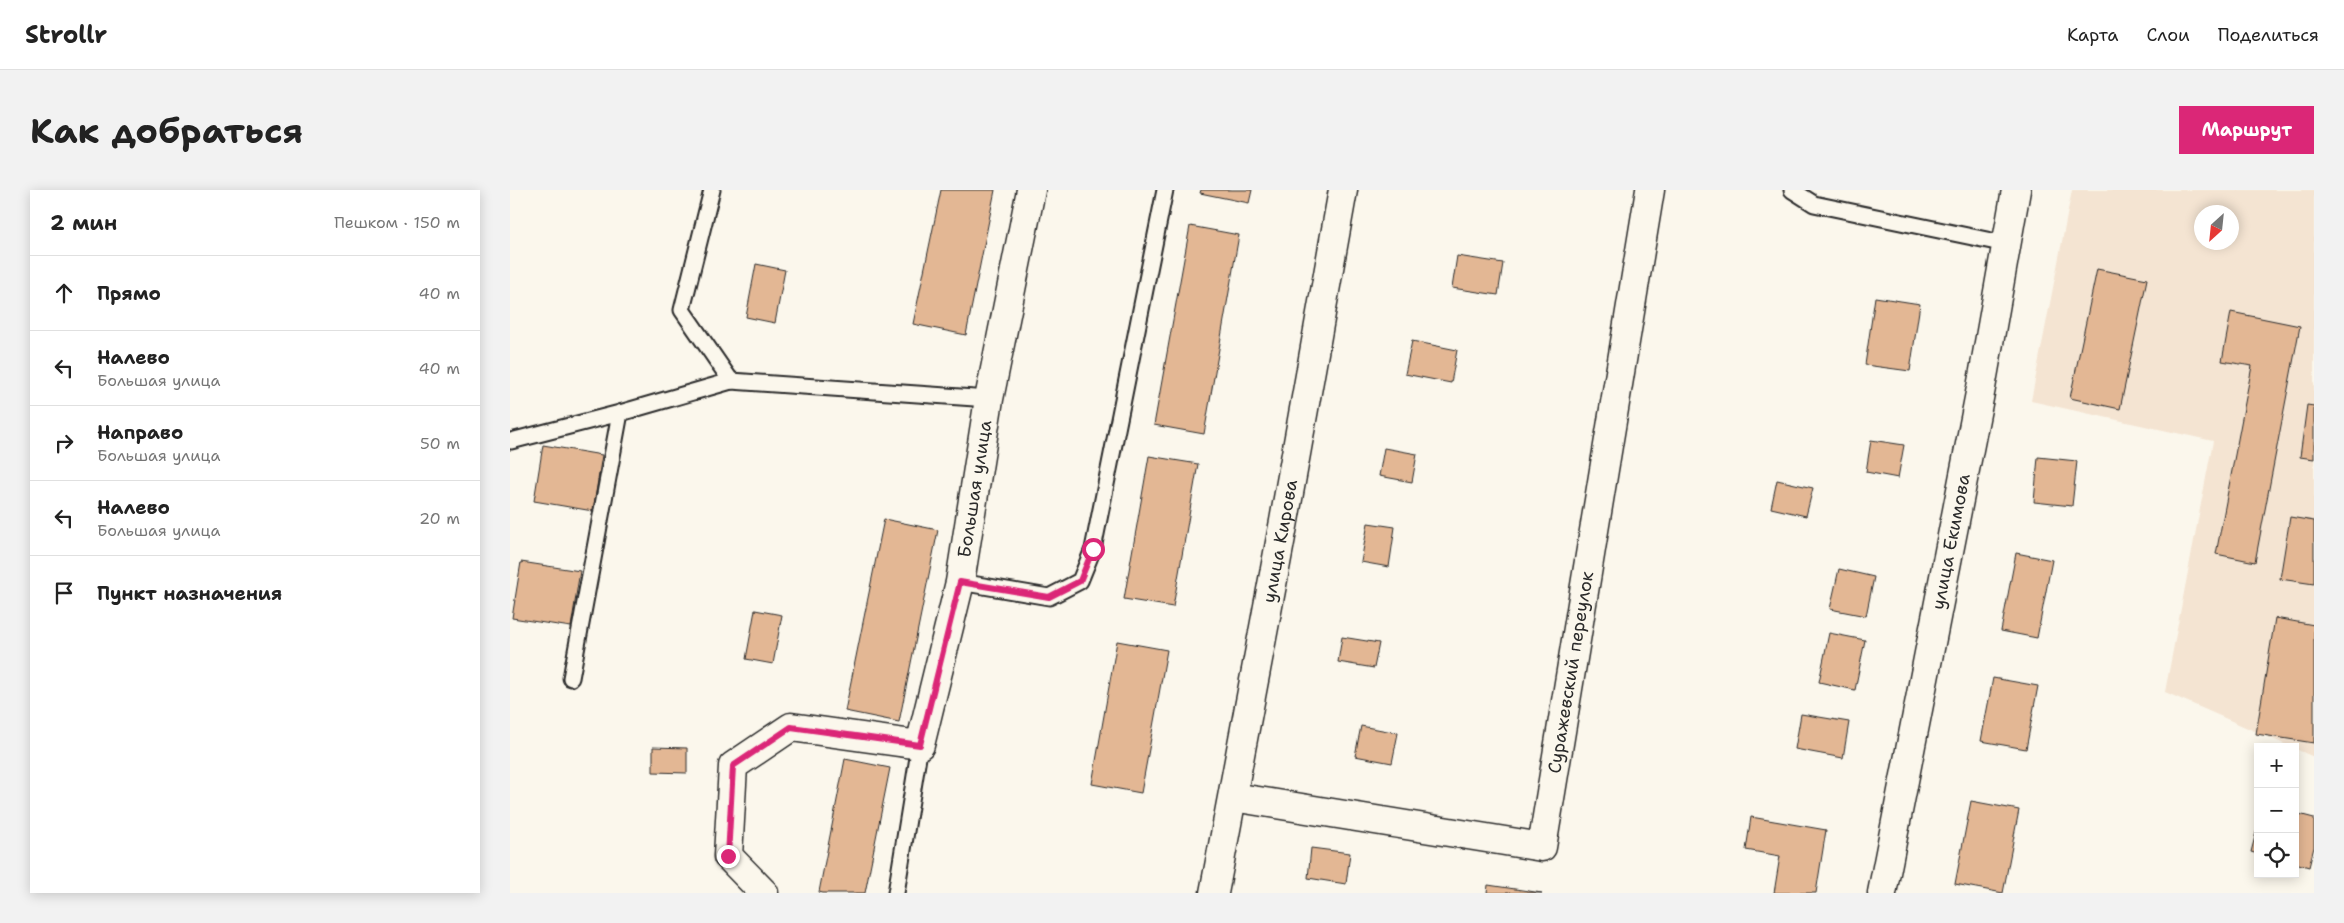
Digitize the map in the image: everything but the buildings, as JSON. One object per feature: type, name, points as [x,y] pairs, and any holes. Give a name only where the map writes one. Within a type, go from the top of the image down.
[{"type":"street","name":"Большая улица","points":[[920,745],[960,582],[989,399],[1031,190]]},
{"type":"street","name":"улица Кирова","points":[[1214,893],[1343,190]]},
{"type":"street","name":"Суражевский переулок","points":[[1233,797],[1542,846],[1650,190]]},
{"type":"street","name":"улица Екимова","points":[[1882,893],[1981,388],[2016,190]]},
{"type":"street","points":[[764,893],[728,856],[733,766],[791,727],[920,745]]},
{"type":"lane","points":[[712,190],[682,310],[731,381]]},
{"type":"lane","points":[[960,582],[1049,597],[1080,581],[1093,549],[1165,190]]},
{"type":"lane","points":[[1792,190],[1814,204],[2006,244]]},
{"type":"lane","points":[[511,441],[620,413],[731,381],[989,399]]},
{"type":"lane","points":[[571,678],[620,413]]},
{"type":"lane","points":[[896,893],[920,745]]},
{"type":"shaded area","points":[[2072,190],[2314,190],[2314,757],[2299,750],[2299,743],[2282,743],[2165,692],[2213,441],[2031,401]]},
{"type":"route","points":[[728,856],[733,766],[791,727],[920,745],[960,582],[1049,597],[1080,581],[1093,549]]}]
